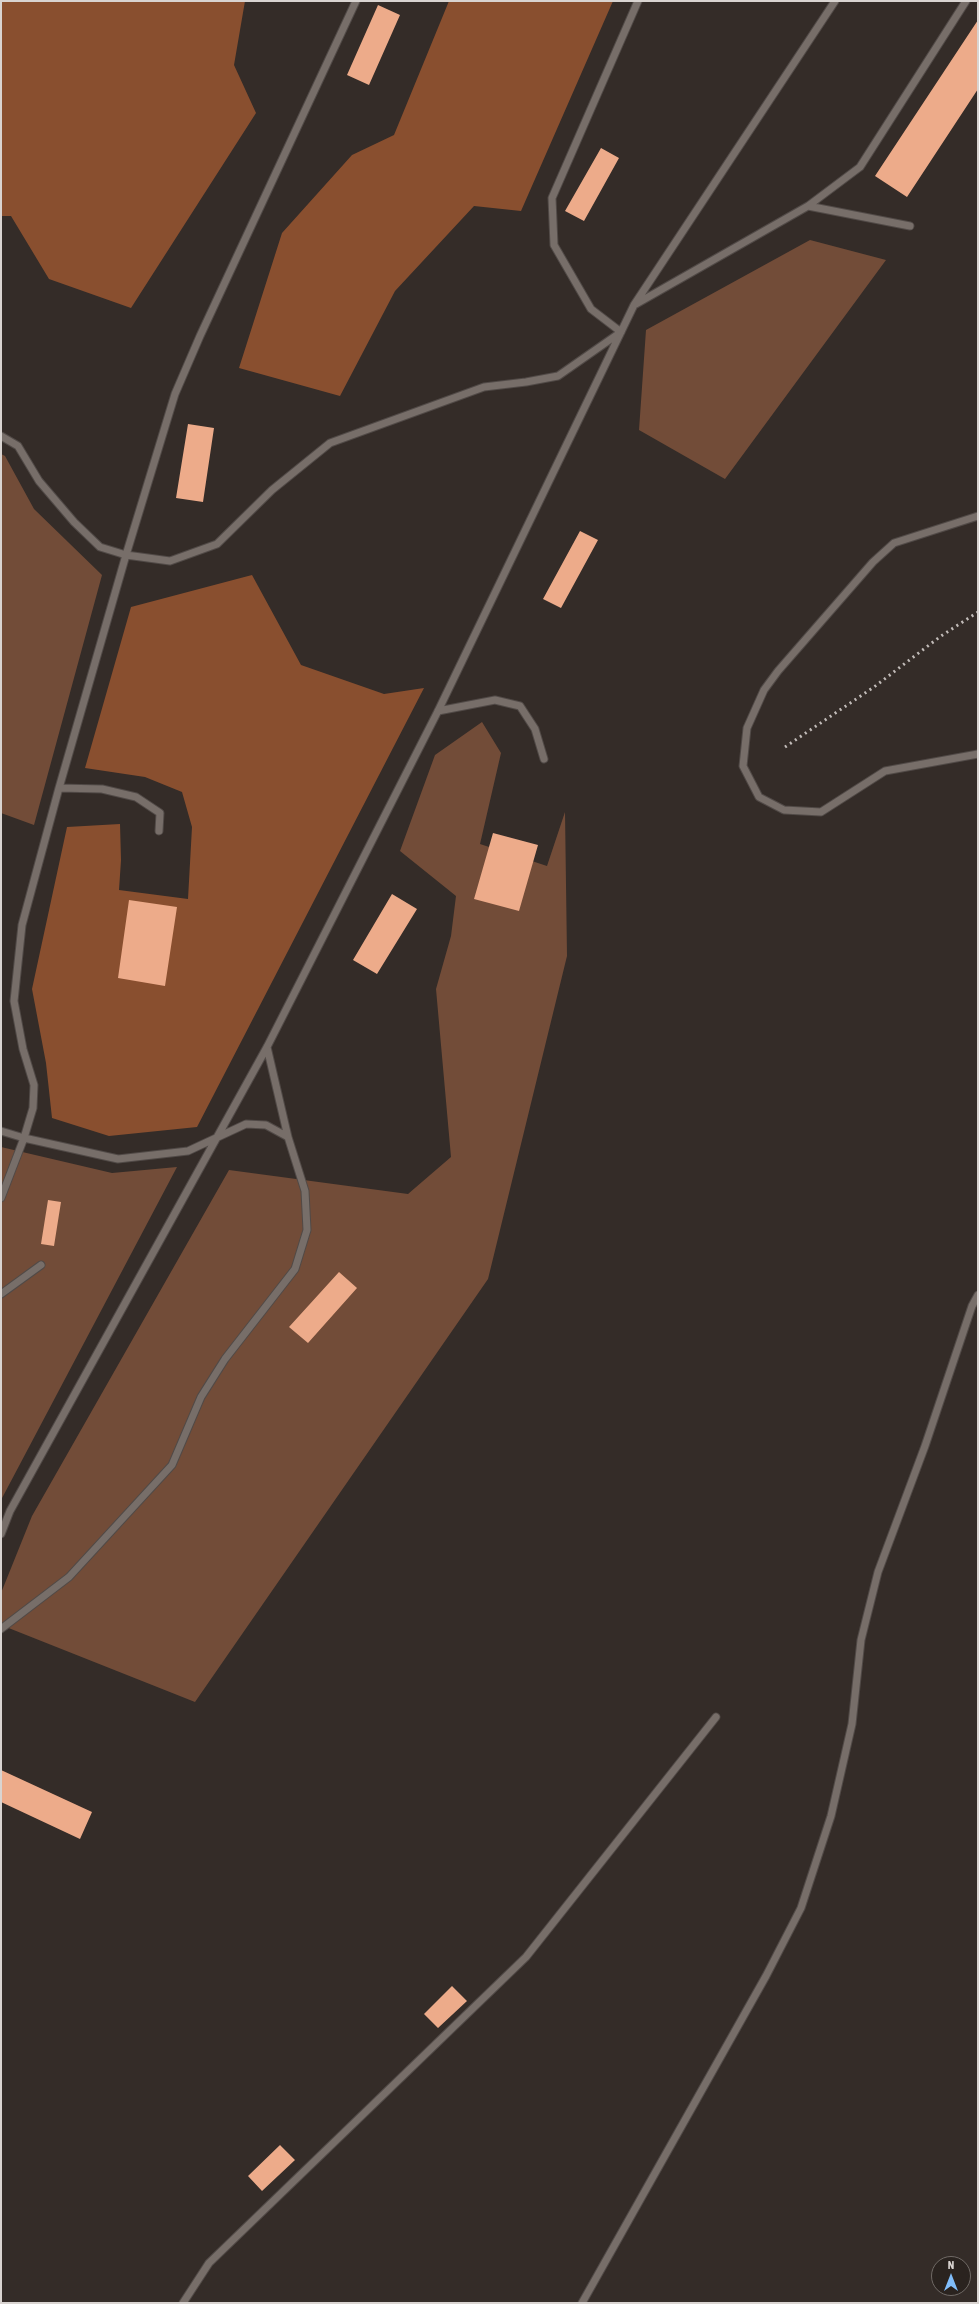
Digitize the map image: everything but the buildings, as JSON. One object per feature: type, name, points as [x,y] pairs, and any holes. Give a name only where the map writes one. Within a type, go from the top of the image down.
[{"type":"lane","points":[[1,1198],[24,1138],[33,1108],[34,1085],[23,1049],[14,1001],[22,925],[58,788],[126,555],[175,394],[200,336],[356,1]]},
{"type":"lane","points":[[622,332],[591,309],[554,245],[552,198],[638,1]]},
{"type":"lane","points":[[1,1534],[10,1511],[267,1047],[438,711],[634,305],[835,1]]},
{"type":"lane","points":[[634,305],[808,206],[860,168],[966,1]]},
{"type":"lane","points":[[808,206],[910,226]]},
{"type":"lane","points":[[1,436],[18,446],[39,481],[74,522],[100,547],[126,555],[170,561],[217,544],[272,490],[330,442],[484,387],[526,382],[558,376],[622,332]]},
{"type":"lane","points":[[978,516],[894,543],[873,562],[778,671],[764,690],[747,728],[743,766],[759,797],[784,810],[821,812],[885,771],[978,754]]},
{"type":"lane","points":[[438,711],[495,700],[520,706],[535,729],[544,759]]},
{"type":"lane","points":[[58,788],[102,789],[136,797],[160,813],[160,831]]},
{"type":"lane","points":[[1,1629],[69,1577],[172,1465],[201,1397],[225,1359],[295,1269],[307,1230],[305,1191],[288,1137],[267,1047]]},
{"type":"lane","points":[[1,1131],[24,1138],[118,1159],[188,1151],[217,1139],[246,1124],[266,1125],[288,1137]]},
{"type":"lane","points":[[1,1294],[41,1265]]},
{"type":"lane","points":[[582,2303],[766,1976],[801,1908],[831,1816],[852,1724],[861,1640],[878,1572],[925,1446],[972,1306],[978,1295]]},
{"type":"lane","points":[[183,2303],[209,2263],[526,1958],[716,1717]]},
{"type":"shaded area","points":[[1,1],[245,1],[234,65],[256,113],[131,308],[49,279],[11,216],[1,216]]},
{"type":"shaded area","points":[[449,1],[613,1],[521,211],[474,206],[395,291],[340,396],[239,368],[282,233],[352,155],[394,135]]},
{"type":"shaded area","points":[[810,240],[886,260],[725,479],[639,430],[646,330]]},
{"type":"shaded area","points":[[1,454],[5,456],[34,509],[102,575],[34,825],[1,813]]},
{"type":"shaded area","points":[[252,575],[301,665],[384,694],[424,688],[197,1127],[109,1136],[52,1118],[46,1063],[32,989],[67,827],[120,824],[121,860],[119,890],[188,899],[192,827],[182,792],[145,777],[85,768],[131,607]]},
{"type":"shaded area","points":[[482,722],[501,753],[480,844],[547,866],[565,812],[567,956],[488,1279],[195,1702],[1,1625],[1,1593],[32,1516],[229,1170],[408,1194],[451,1157],[436,989],[451,936],[456,896],[400,851],[435,755]]},
{"type":"shaded area","points":[[1,1147],[112,1173],[177,1167],[1,1500]]},
{"type":"railway","points":[[785,747],[874,687],[941,636],[978,612]]}]
